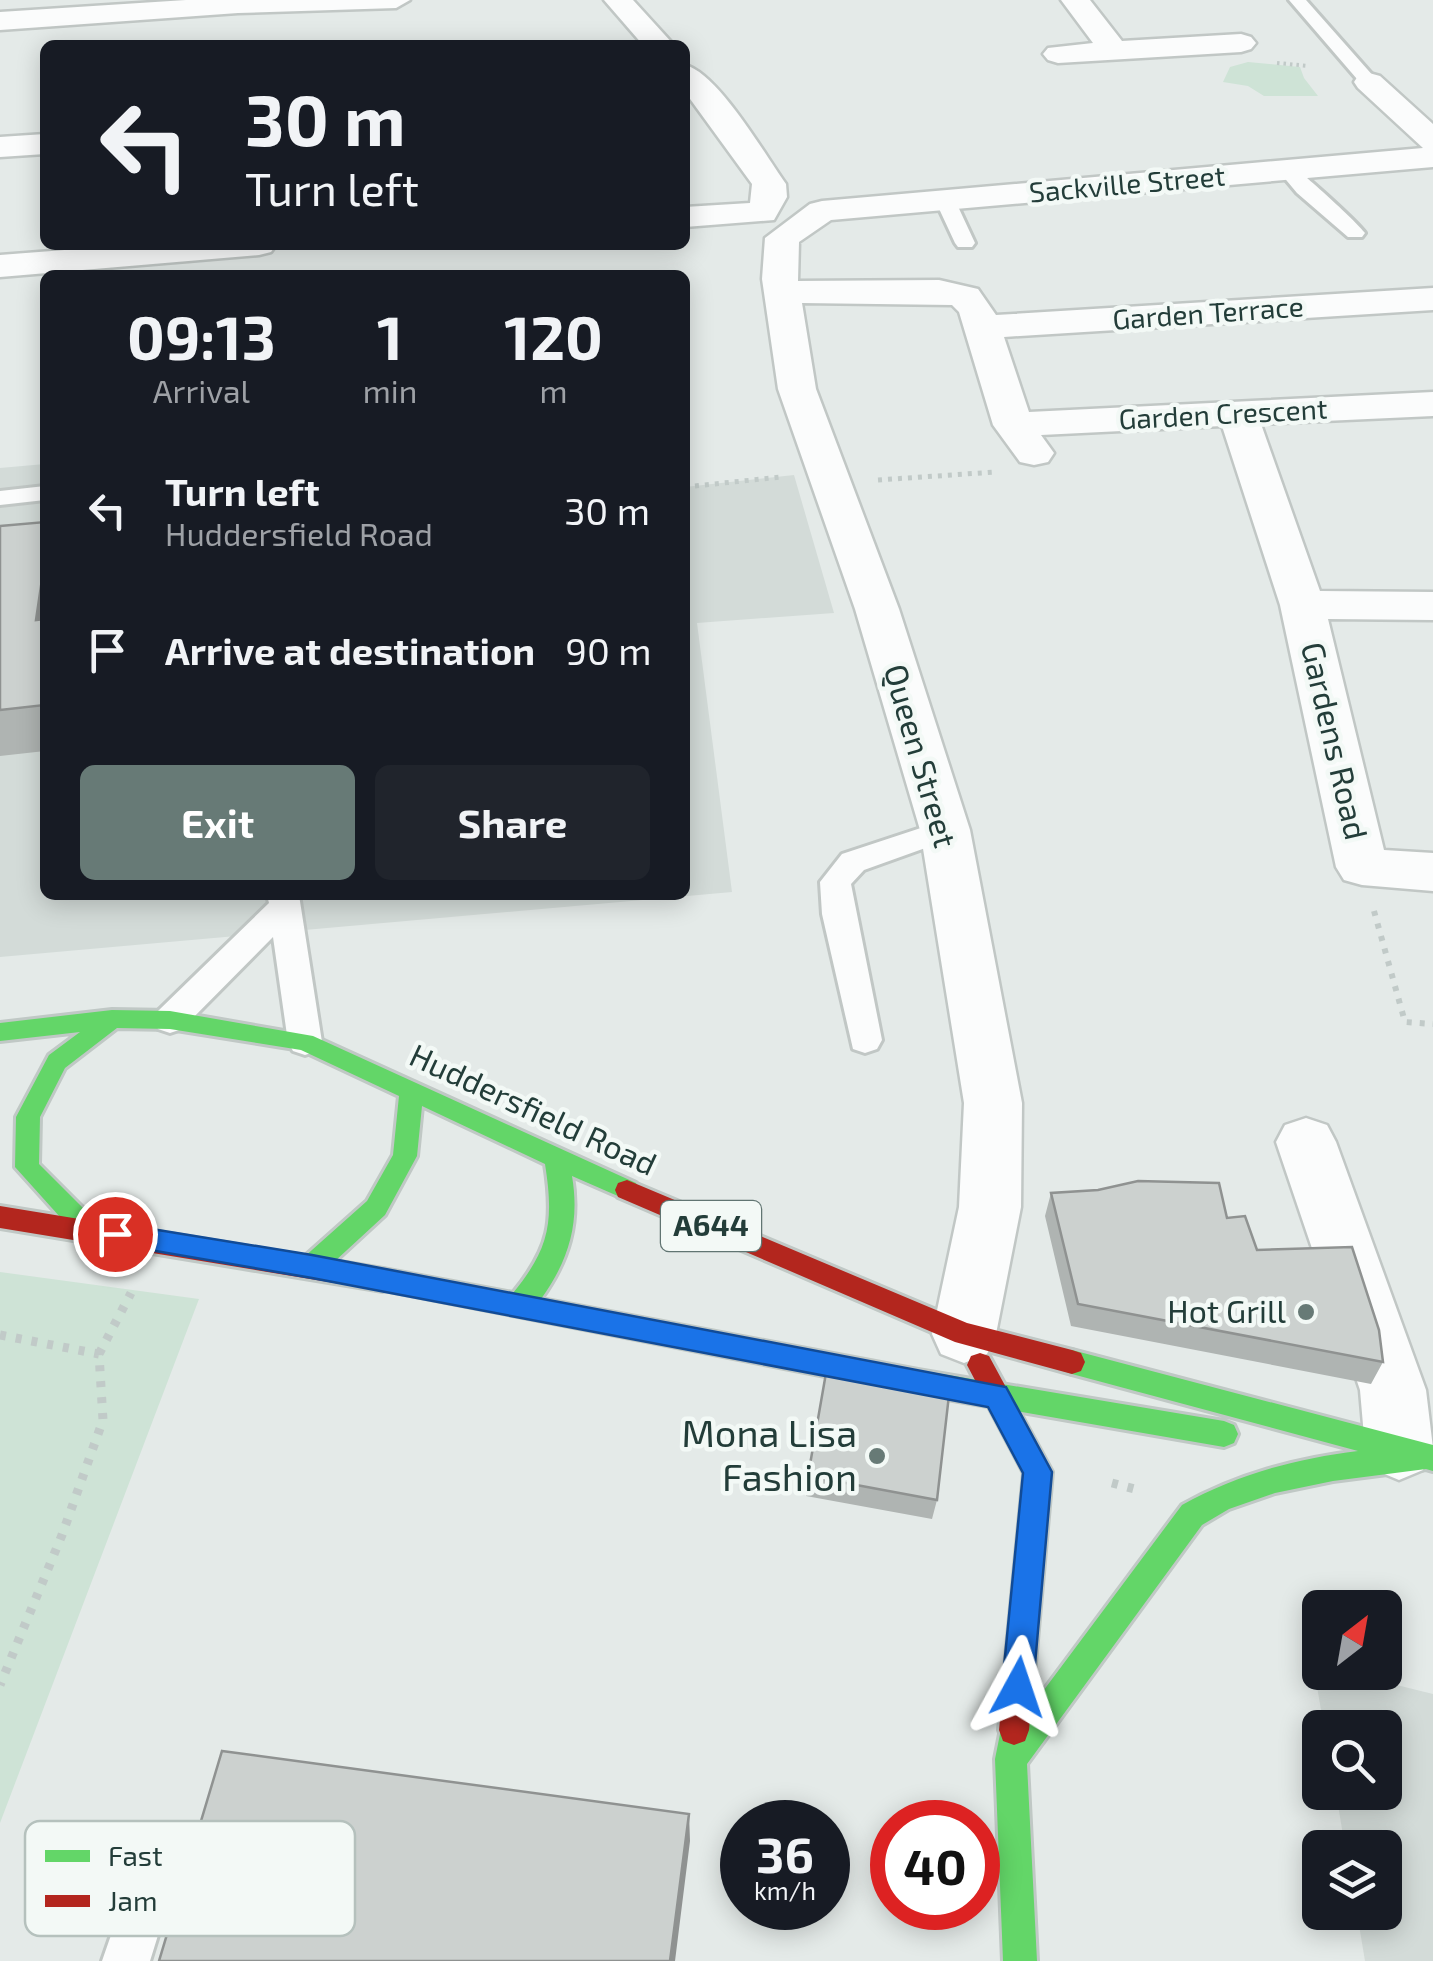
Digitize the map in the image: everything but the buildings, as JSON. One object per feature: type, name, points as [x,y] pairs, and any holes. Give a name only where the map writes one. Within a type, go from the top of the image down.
[{"type":"main road","name":"Huddersfield Road","points":[[0,1032],[112,1019],[170,1020],[305,1042],[557,1160],[964,1334],[1419,1454]]},
{"type":"main road","points":[[87,1228],[27,1167],[28,1117],[58,1062],[112,1019]]},
{"type":"main road","points":[[312,1266],[376,1208],[405,1156],[412,1090]]},
{"type":"main road","points":[[519,1306],[553,1267],[569,1220],[557,1160]]},
{"type":"main road","points":[[0,1217],[312,1266],[996,1396],[1263,1439],[1419,1454]]},
{"type":"main road","points":[[964,1334],[1038,1472],[1011,1759],[1020,1961]]},
{"type":"main road","points":[[1011,1759],[1192,1515],[1208,1502],[1273,1477],[1419,1454]]},
{"type":"street","points":[[0,21],[238,3],[396,0]]},
{"type":"street","points":[[618,0],[654,40]]},
{"type":"street","points":[[1076,0],[1114,51]]},
{"type":"street","points":[[1058,54],[1236,43]]},
{"type":"street","points":[[690,80],[715,107],[769,184],[770,197],[762,213],[690,217]]},
{"type":"street","points":[[1370,82],[1433,141]]},
{"type":"street","points":[[0,147],[40,144]]},
{"type":"street","name":"Sackville Street","points":[[822,211],[1433,157]]},
{"type":"street","name":"Queen Street","points":[[822,211],[782,238],[782,292],[797,389],[877,608],[945,830],[994,1103],[990,1207],[964,1334]]},
{"type":"street","points":[[0,266],[197,250]]},
{"type":"street","points":[[782,292],[940,291],[965,297],[983,328],[1013,425],[1039,461]]},
{"type":"street","name":"Garden Terrace","points":[[983,328],[1433,298]]},
{"type":"street","name":"Garden Crescent","points":[[1013,425],[1433,404]]},
{"type":"street","name":"Gardens Road","points":[[1238,413],[1302,604],[1362,867],[1433,872]]},
{"type":"street","points":[[1302,604],[1433,606]]},
{"type":"street","points":[[1306,1142],[1419,1454]]},
{"type":"lane","points":[[1298,0],[1370,82]]},
{"type":"lane","points":[[1287,170],[1315,203],[1337,214],[1355,233]]},
{"type":"lane","points":[[946,200],[965,243]]},
{"type":"lane","points":[[0,498],[40,494]]},
{"type":"lane","points":[[865,1040],[838,914],[835,882],[853,862],[945,830]]},
{"type":"lane","points":[[170,1020],[282,902]]},
{"type":"lane","points":[[282,902],[305,1042]]},
{"type":"path","points":[[1236,43],[1246,60],[1310,66],[1340,47]]},
{"type":"path","points":[[690,486],[794,476],[831,484],[1015,470],[1039,461]]},
{"type":"path","points":[[1362,867],[1405,1022],[1433,1024]]},
{"type":"path","points":[[0,1336],[99,1354],[103,1420],[62,1535],[0,1685]]},
{"type":"shaded area","points":[[40,464],[40,900],[642,900],[0,957],[0,468]]},
{"type":"shaded area","points":[[794,475],[834,613],[697,623],[732,892],[690,896],[690,486]]},
{"type":"shaded area","points":[[1402,1686],[1433,1694],[1433,1961],[1365,1961],[1360,1930],[1402,1930],[1402,1830],[1342,1830],[1339,1810],[1402,1810],[1402,1710],[1321,1710],[1318,1690],[1402,1690]]},
{"type":"green space","points":[[1248,62],[1300,67],[1318,96],[1264,96],[1248,86],[1223,82],[1230,67]]},
{"type":"green space","points":[[0,1272],[199,1299],[0,1823]]},
{"type":"traffic: fast","points":[[0,1032],[112,1019],[170,1020],[305,1042],[627,1190]]},
{"type":"traffic: fast","points":[[87,1229],[27,1167],[28,1117],[57,1062],[112,1019]]},
{"type":"traffic: fast","points":[[312,1266],[376,1208],[405,1156],[411,1091]]},
{"type":"traffic: fast","points":[[519,1306],[546,1270],[560,1239],[563,1204],[557,1160]]},
{"type":"traffic: fast","points":[[383,1280],[918,1382],[1224,1434]]},
{"type":"traffic: fast","points":[[1072,1362],[1433,1458]]},
{"type":"traffic: fast","points":[[1012,1758],[1192,1515],[1219,1500],[1275,1479],[1333,1467],[1423,1457]]},
{"type":"traffic: fast","points":[[1014,1730],[1011,1759],[1020,1961]]},
{"type":"traffic: jam","points":[[627,1190],[964,1334],[1072,1362]]},
{"type":"traffic: jam","points":[[0,1217],[383,1280]]},
{"type":"traffic: jam","points":[[980,1365],[1038,1472],[1014,1730]]},
{"type":"place","name":"Hot Grill","points":[[1306,1312]]},
{"type":"place","name":"Mona Lisa Fashion","points":[[877,1456]]},
{"type":"route","points":[[115,1234],[312,1266],[996,1396],[1038,1472],[1018,1687]]}]
